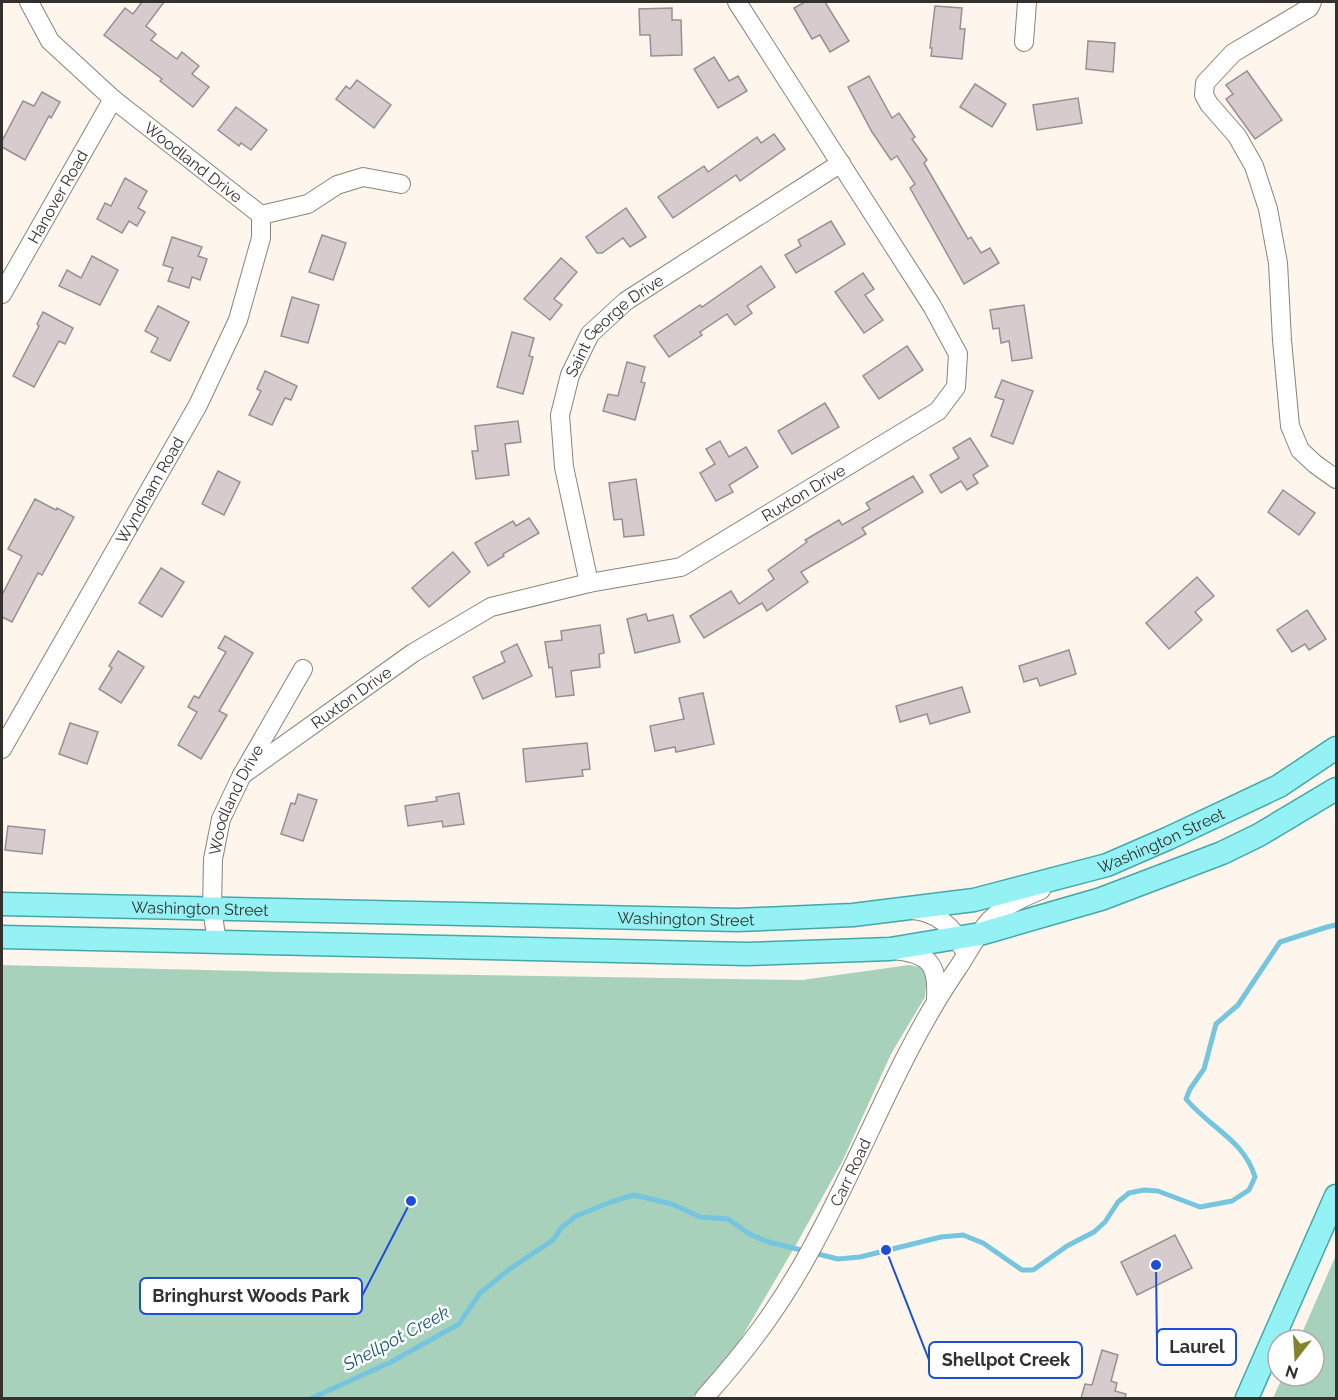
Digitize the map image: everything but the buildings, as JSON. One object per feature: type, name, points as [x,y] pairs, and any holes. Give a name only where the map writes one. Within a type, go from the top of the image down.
[{"type":"main road","name":"Washington Street","points":[[2,904],[738,920],[853,915],[905,909],[974,900],[1107,865],[1279,786],[1336,748]]},
{"type":"main road","name":"Washington Street","points":[[2,937],[747,954],[890,949],[969,936],[1101,899],[1240,844],[1314,804],[1336,789]]},
{"type":"main road","points":[[1314,804],[1336,800]]},
{"type":"main road","points":[[1247,1398],[1336,1196]]},
{"type":"street","name":"Woodland Drive","points":[[29,2],[50,41],[113,99],[261,215]]},
{"type":"street","name":"Ruxton Drive","points":[[242,775],[413,653],[491,607],[589,583],[681,567],[938,411],[956,387],[958,354],[932,306],[737,2]]},
{"type":"street","points":[[1024,42],[1027,2]]},
{"type":"street","points":[[1312,2],[1309,8],[1233,53],[1205,83],[1204,95],[1209,105],[1237,136],[1254,166],[1268,208],[1278,263],[1290,426],[1300,450],[1336,479]]},
{"type":"street","name":"Hanover Road","points":[[2,294],[113,99]]},
{"type":"street","name":"Saint George Drive","points":[[589,583],[564,467],[560,415],[570,375],[590,334],[626,301],[841,162]]},
{"type":"street","points":[[261,215],[308,204],[337,185],[363,177],[401,184]]},
{"type":"street","name":"Wyndham Road","points":[[2,749],[203,394],[238,320],[261,238],[261,215]]},
{"type":"street","name":"Woodland Drive","points":[[217,942],[212,909],[213,859],[221,819],[242,775],[303,669]]},
{"type":"street","name":"Carr Road","points":[[704,1398],[745,1353],[780,1305],[847,1183],[909,1048],[936,1001],[963,961],[969,936],[1006,907],[1024,897],[1107,865]]},
{"type":"street","points":[[905,909],[928,913],[969,936]]},
{"type":"street","points":[[890,949],[904,951],[930,961],[936,974],[936,1001]]},
{"type":"green space","points":[[2,965],[802,980],[909,965],[920,967],[927,975],[925,997],[891,1054],[843,1160],[797,1243],[739,1342],[692,1398],[2,1398]]},
{"type":"green space","points":[[1336,1255],[1336,1398],[1273,1398],[1278,1388],[1326,1388],[1326,1328],[1304,1328]]},
{"type":"waterway","name":"Shellpot Creek","points":[[814,1253],[838,1259],[860,1257],[941,1237],[963,1235],[983,1243],[1022,1270],[1033,1270],[1067,1246],[1094,1232],[1105,1222],[1118,1202],[1129,1193],[1144,1190],[1158,1191],[1200,1207],[1232,1201],[1249,1190],[1255,1177],[1250,1164],[1235,1144],[1186,1099],[1204,1069],[1216,1024],[1238,1005],[1280,942],[1336,925]]},
{"type":"waterway","name":"Shellpot Creek","points":[[312,1398],[391,1362],[459,1324],[480,1293],[511,1268],[553,1240],[562,1227],[576,1216],[634,1195],[672,1204],[700,1217],[728,1219],[748,1233],[765,1241],[805,1251]]},
{"type":"place","name":"Bringhurst Woods Park","points":[[411,1201]]},
{"type":"place","name":"Shellpot Creek","points":[[886,1250]]},
{"type":"place","name":"Laurel","points":[[1156,1265]]}]
